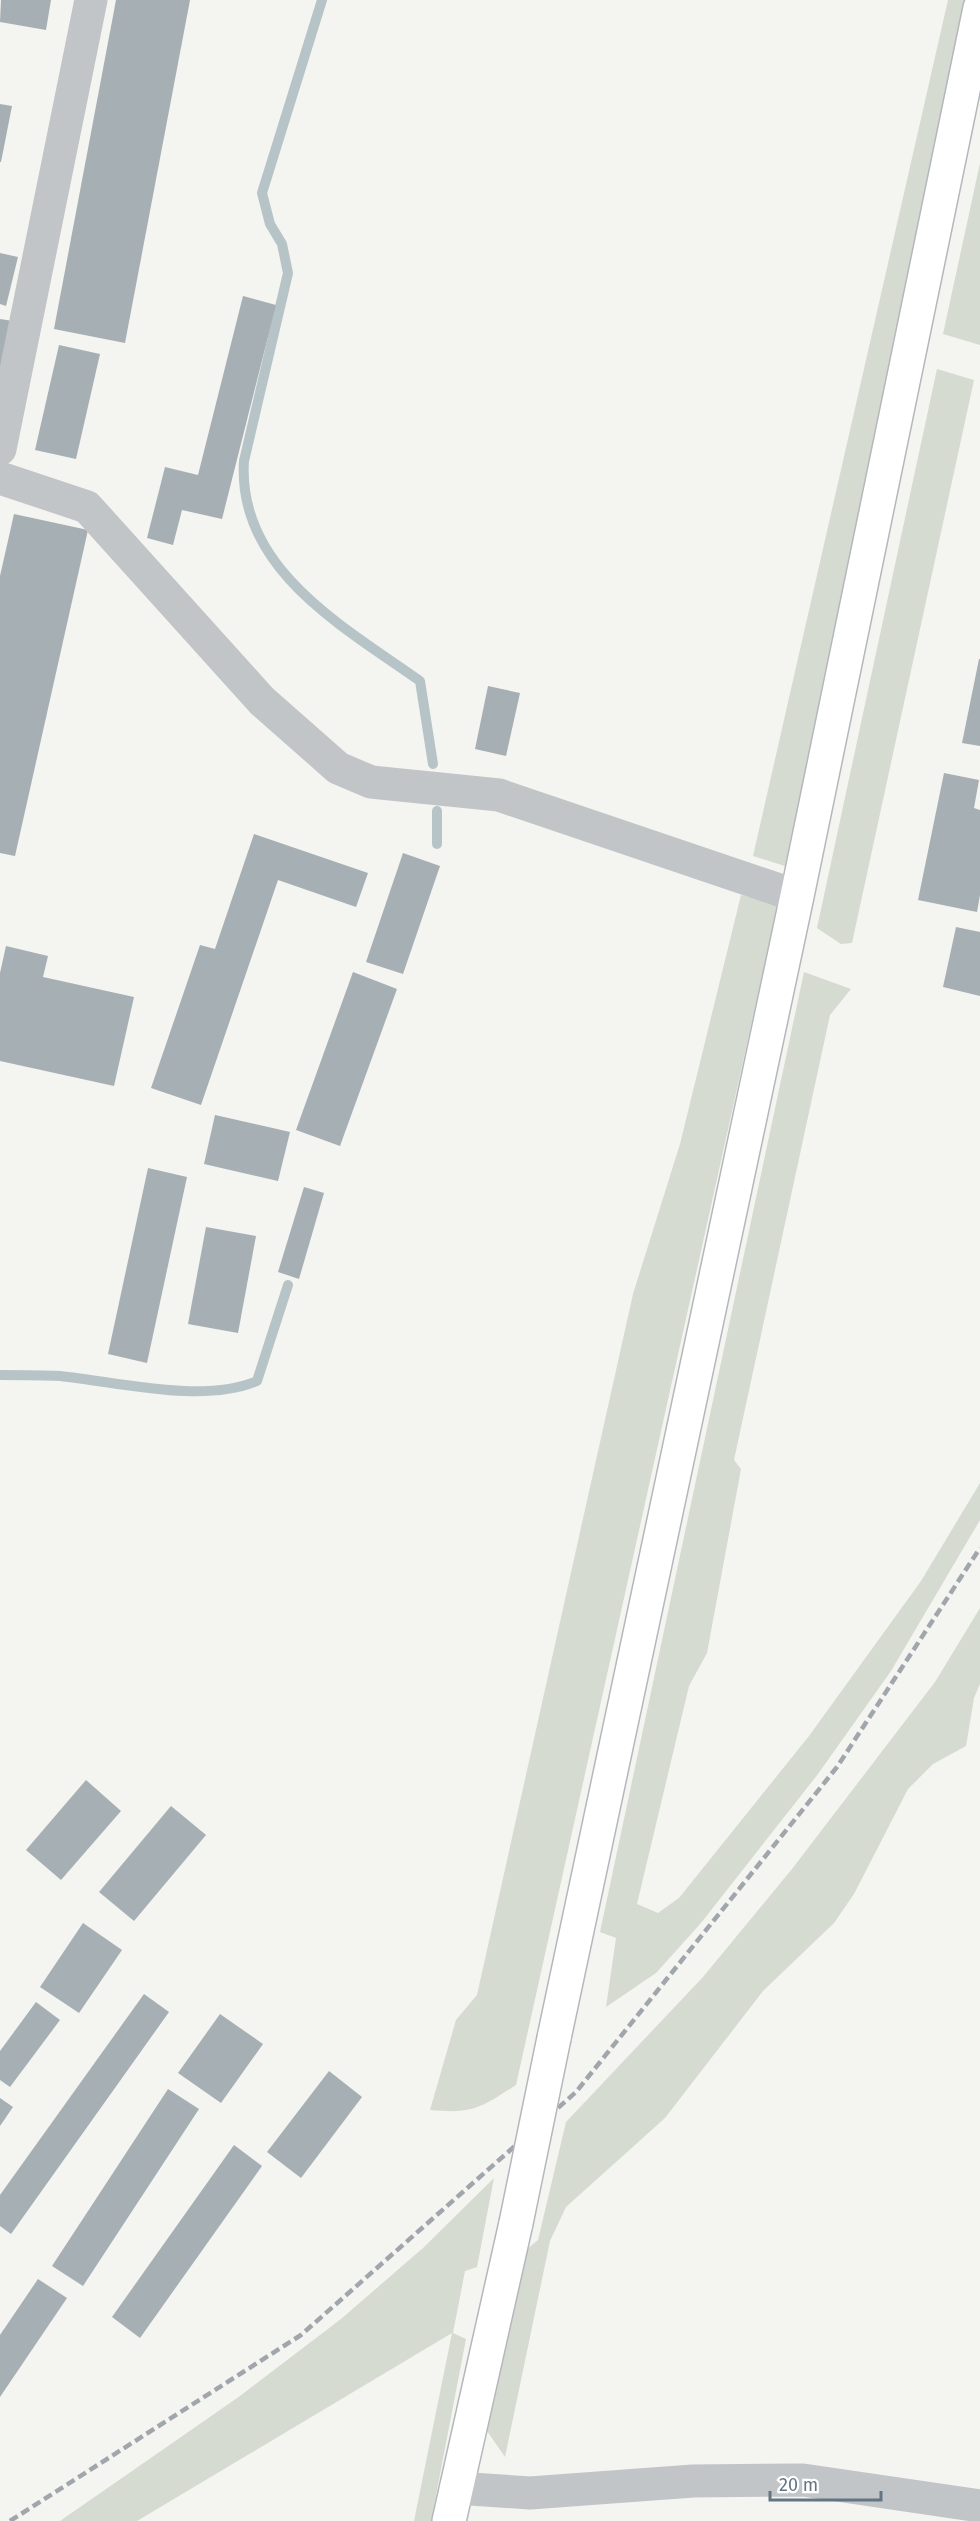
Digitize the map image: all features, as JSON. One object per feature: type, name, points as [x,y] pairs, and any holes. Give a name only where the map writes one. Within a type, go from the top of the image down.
[{"type":"main road","points":[[449,2521],[516,2223],[797,896],[980,8]]},
{"type":"street","points":[[0,448],[91,0]]},
{"type":"street","points":[[0,478],[87,507],[262,701],[338,768],[371,782],[499,795],[797,896]]},
{"type":"street","points":[[456,2488],[530,2493],[693,2481],[803,2480],[980,2506]]},
{"type":"shaded area","points":[[948,0],[972,0],[785,866],[753,856]]},
{"type":"shaded area","points":[[980,163],[980,345],[943,334]]},
{"type":"shaded area","points":[[937,369],[974,380],[852,943],[841,944],[817,928]]},
{"type":"shaded area","points":[[741,895],[778,904],[516,2085],[476,2108],[457,2111],[430,2110],[456,2020],[477,1995],[633,1294],[680,1144]]},
{"type":"shaded area","points":[[804,972],[851,989],[830,1015],[734,1460],[741,1469],[707,1653],[689,1686],[637,1904],[658,1913],[679,1898],[809,1736],[921,1581],[980,1483],[980,1520],[891,1671],[818,1774],[701,1923],[656,1973],[606,2007],[616,1938],[600,1932]]},
{"type":"shaded area","points":[[980,1608],[980,1684],[974,1698],[966,1746],[933,1764],[908,1789],[854,1894],[834,1923],[763,1991],[665,2118],[566,2207],[550,2241],[505,2457],[487,2431],[527,2249],[538,2240],[566,2122],[703,1977],[792,1869],[935,1682]]},
{"type":"shaded area","points":[[494,2178],[477,2267],[465,2271],[453,2333],[466,2339],[431,2521],[414,2521],[452,2333],[137,2521],[60,2521],[240,2396],[341,2319],[423,2248]]},
{"type":"building","points":[[1,0],[51,0],[46,30],[0,22]]},
{"type":"building","points":[[116,0],[190,0],[125,343],[54,329]]},
{"type":"building","points":[[0,104],[12,106],[1,162],[0,162]]},
{"type":"building","points":[[0,253],[18,257],[6,306],[0,304]]},
{"type":"building","points":[[243,296],[276,305],[222,519],[182,510],[173,545],[147,538],[165,467],[198,475]]},
{"type":"building","points":[[0,319],[13,321],[0,387]]},
{"type":"building","points":[[59,345],[100,354],[76,459],[35,450]]},
{"type":"building","points":[[14,514],[88,530],[15,856],[0,853],[0,576]]},
{"type":"building","points":[[980,659],[980,746],[962,743]]},
{"type":"building","points":[[488,686],[520,693],[506,756],[475,749]]},
{"type":"building","points":[[944,773],[979,780],[974,808],[980,810],[980,895],[977,912],[918,900]]},
{"type":"building","points":[[254,834],[368,873],[356,907],[278,880],[201,1105],[151,1088],[200,945],[215,949]]},
{"type":"building","points":[[403,853],[440,866],[403,974],[366,962]]},
{"type":"building","points":[[956,927],[980,932],[980,996],[943,987]]},
{"type":"building","points":[[6,946],[48,956],[43,977],[134,997],[114,1086],[0,1061],[0,973]]},
{"type":"building","points":[[353,972],[397,989],[340,1146],[296,1130]]},
{"type":"building","points":[[215,1115],[290,1132],[278,1181],[204,1164]]},
{"type":"building","points":[[148,1168],[187,1177],[147,1363],[108,1354]]},
{"type":"building","points":[[304,1187],[324,1193],[299,1279],[278,1272]]},
{"type":"building","points":[[206,1227],[256,1236],[238,1333],[188,1324]]},
{"type":"building","points":[[86,1780],[121,1811],[61,1880],[26,1850]]},
{"type":"building","points":[[171,1806],[206,1835],[134,1921],[99,1892]]},
{"type":"building","points":[[83,1923],[122,1950],[79,2013],[40,1987]]},
{"type":"building","points":[[144,1994],[169,2012],[11,2234],[0,2226],[0,2195]]},
{"type":"building","points":[[36,2002],[60,2020],[10,2087],[0,2080],[0,2051]]},
{"type":"building","points":[[220,2014],[263,2044],[221,2103],[178,2073]]},
{"type":"building","points":[[329,2071],[362,2097],[301,2178],[267,2152]]},
{"type":"building","points":[[168,2089],[199,2109],[83,2286],[52,2266]]},
{"type":"building","points":[[0,2098],[13,2107],[0,2126]]},
{"type":"building","points":[[234,2145],[262,2166],[140,2338],[112,2317]]},
{"type":"building","points":[[38,2279],[67,2298],[0,2397],[0,2335]]},
{"type":"waterway","points":[[322,0],[262,193],[270,224],[282,244],[288,273],[244,461],[246,499],[258,533],[277,564],[301,591],[359,639],[420,681],[433,764]]},
{"type":"waterway","points":[[437,811],[437,844]]},
{"type":"waterway","points":[[0,1375],[60,1376],[186,1391],[235,1388],[257,1381],[288,1285]]},
{"type":"railway","points":[[10,2521],[301,2335],[576,2092],[837,1767],[980,1548]]}]
